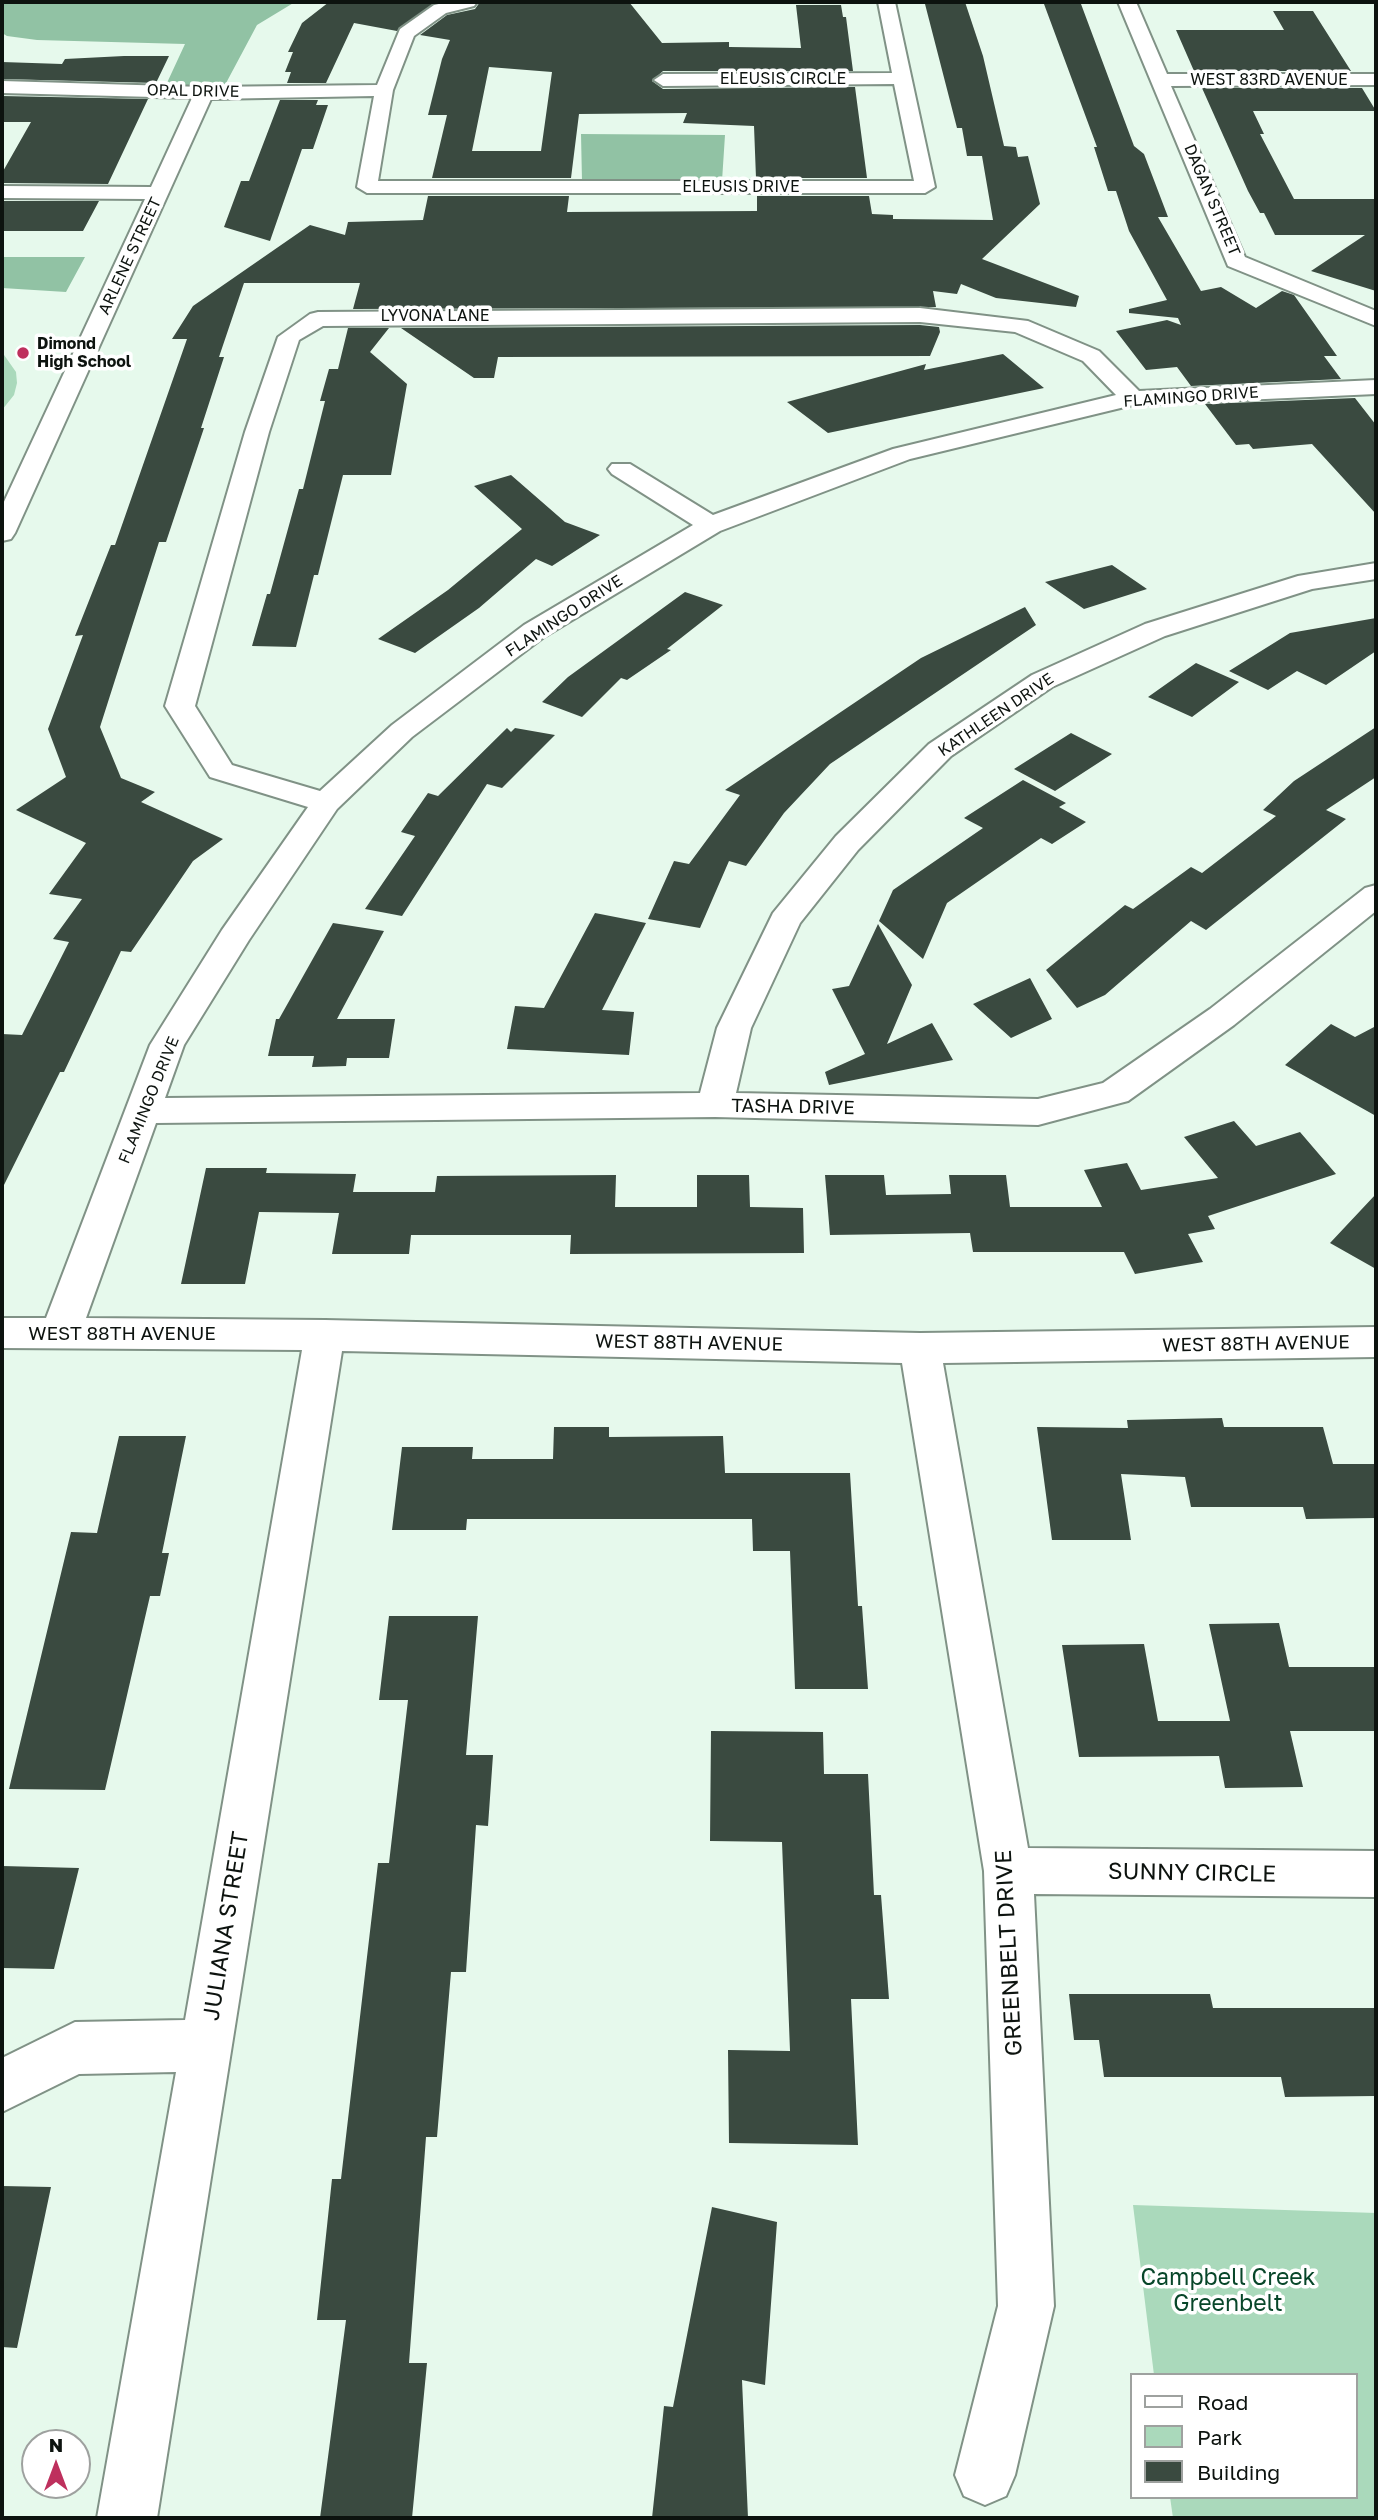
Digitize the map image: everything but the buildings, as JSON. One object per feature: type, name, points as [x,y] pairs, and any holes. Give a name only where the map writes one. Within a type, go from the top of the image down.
[{"type":"street","points":[[384,90],[406,33],[440,9],[468,2]]},
{"type":"street","name":"ELEUSIS DRIVE","points":[[384,90],[367,187],[925,187],[887,2]]},
{"type":"street","name":"DAGAN STREET","points":[[1127,2],[1236,261],[1376,318]]},
{"type":"street","name":"ELEUSIS CIRCLE","points":[[663,80],[904,78]]},
{"type":"street","name":"WEST 83RD AVENUE","points":[[1162,80],[1376,79]]},
{"type":"street","name":"OPAL DRIVE","points":[[2,87],[204,93],[384,90]]},
{"type":"street","name":"ARLENE STREET","points":[[4,520],[204,93]]},
{"type":"street","points":[[2,192],[159,193]]},
{"type":"street","name":"LYVONA LANE","points":[[326,803],[221,771],[180,706],[257,432],[289,337],[318,319],[366,316],[920,315],[1020,326],[1091,356],[1133,398]]},
{"type":"street","name":"FLAMINGO DRIVE","points":[[61,1332],[167,1045],[234,937],[326,803],[402,731],[534,631],[711,525],[902,454],[1133,398],[1376,387]]},
{"type":"street","points":[[621,469],[711,525]]},
{"type":"street","name":"KATHLEEN DRIVE","points":[[715,1105],[734,1028],[785,920],[847,844],[940,750],[1042,681],[1155,630],[1308,582],[1376,571]]},
{"type":"street","name":"TASHA DRIVE","points":[[142,1111],[715,1105],[1038,1112],[1115,1092],[1222,1017],[1376,895]]},
{"type":"street","name":"WEST 88TH AVENUE","points":[[2,1334],[61,1332],[325,1335],[920,1348],[1376,1342]]},
{"type":"street","name":"JULIANA STREET","points":[[127,2518],[325,1335]]},
{"type":"street","name":"GREENBELT DRIVE","points":[[920,1348],[1007,1871],[1026,2305],[985,2475]]},
{"type":"street","name":"SUNNY CIRCLE","points":[[1007,1871],[1376,1874]]},
{"type":"street","points":[[2,2086],[75,2048],[206,2045]]},
{"type":"green space","points":[[2,2],[295,2],[257,25],[225,85],[166,85],[185,44],[37,40],[7,36],[2,33]]},
{"type":"green space","points":[[581,134],[725,135],[722,181],[582,181]]},
{"type":"green space","points":[[2,257],[85,257],[66,292],[2,288]]},
{"type":"green space","points":[[2,352],[16,372],[17,383],[14,395],[2,410]]},
{"type":"green space","name":"Campbell Creek Greenbelt","points":[[1133,2205],[1376,2213],[1376,2518],[1173,2518],[1170,2499],[1357,2499],[1357,2373],[1154,2373]]},
{"type":"place","name":"Dimond High School","points":[[23,353]]}]
